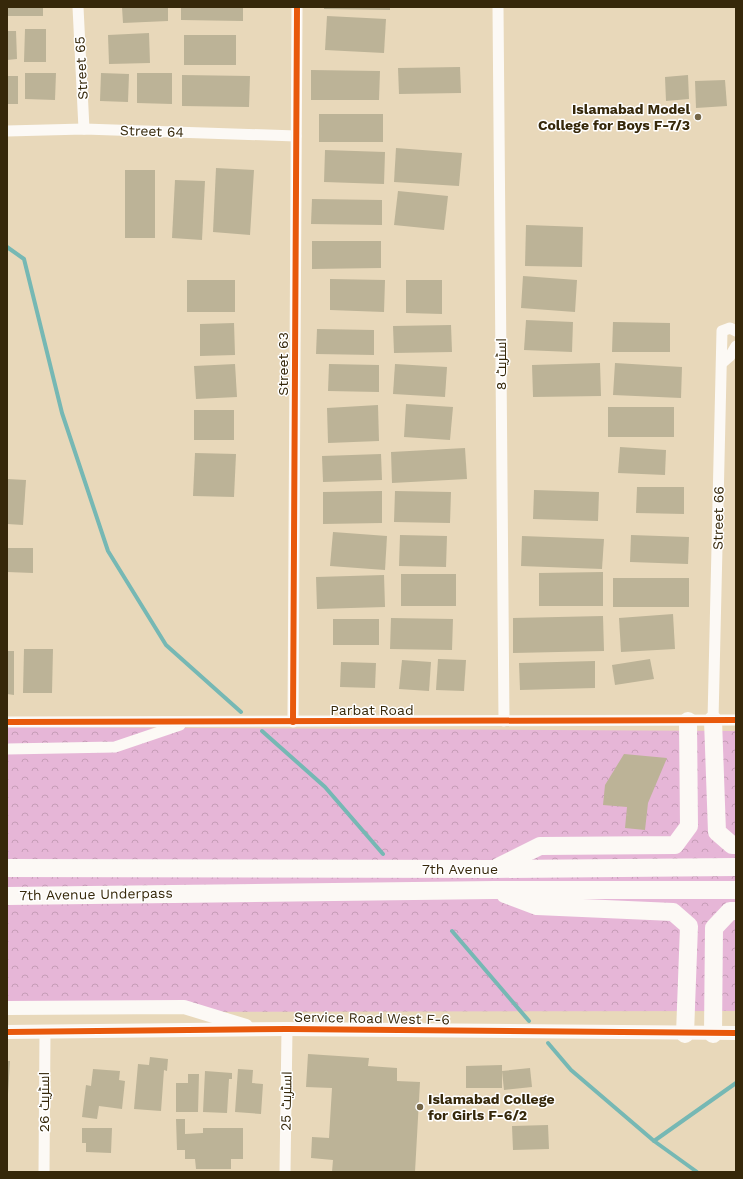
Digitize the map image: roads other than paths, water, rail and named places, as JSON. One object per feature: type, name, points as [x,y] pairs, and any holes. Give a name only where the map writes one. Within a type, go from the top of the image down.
[{"type":"main road","points":[[713,720],[717,832],[732,845],[736,845]]},
{"type":"main road","points":[[494,869],[540,846],[675,845],[689,826],[688,721]]},
{"type":"main road","name":"7th Avenue","points":[[185,868],[494,869],[736,867]]},
{"type":"main road","name":"7th Avenue Underpass","points":[[7,868],[185,868]]},
{"type":"main road","points":[[494,890],[537,906],[673,912],[689,926],[685,1034]]},
{"type":"main road","name":"7th Avenue","points":[[185,893],[494,890],[736,890]]},
{"type":"main road","name":"7th Avenue Underpass","points":[[7,896],[185,893]]},
{"type":"main road","points":[[713,1034],[714,928],[730,911],[736,911]]},
{"type":"street","name":"Street 65","points":[[78,7],[84,129]]},
{"type":"street","name":"Street 63","points":[[293,722],[297,7]]},
{"type":"street","name":"اسٹریٹ 8","points":[[498,7],[504,722]]},
{"type":"street","name":"Street 64","points":[[7,131],[84,129],[296,136]]},
{"type":"street","name":"Street 66","points":[[713,720],[722,331],[730,328],[736,331]]},
{"type":"street","points":[[723,362],[730,356],[736,346]]},
{"type":"street","name":"Parbat Road","points":[[7,722],[504,722],[736,720]]},
{"type":"street","name":"Parbat Road","points":[[7,749],[115,747],[190,722]]},
{"type":"street","name":"Service Road West F-6","points":[[8,1008],[184,1007],[258,1030]]},
{"type":"street","name":"Service Road West F-6","points":[[7,1032],[287,1029],[685,1034],[736,1033]]},
{"type":"street","name":"اسٹریٹ 25","points":[[285,1172],[287,1029]]},
{"type":"street","name":"اسٹریٹ 26","points":[[44,1172],[45,1032]]},
{"type":"waterway","points":[[7,247],[24,259],[62,413],[108,551],[166,645],[241,712]]},
{"type":"waterway","points":[[262,731],[325,787],[383,854]]},
{"type":"waterway","points":[[452,931],[529,1021]]},
{"type":"waterway","points":[[548,1043],[571,1070],[654,1141],[736,1083]]},
{"type":"waterway","points":[[654,1141],[697,1172]]},
{"type":"place","name":"Islamabad Model College for Boys F-7/3","points":[[698,117]]},
{"type":"place","name":"Islamabad College for Girls F-6/2","points":[[420,1107]]}]
